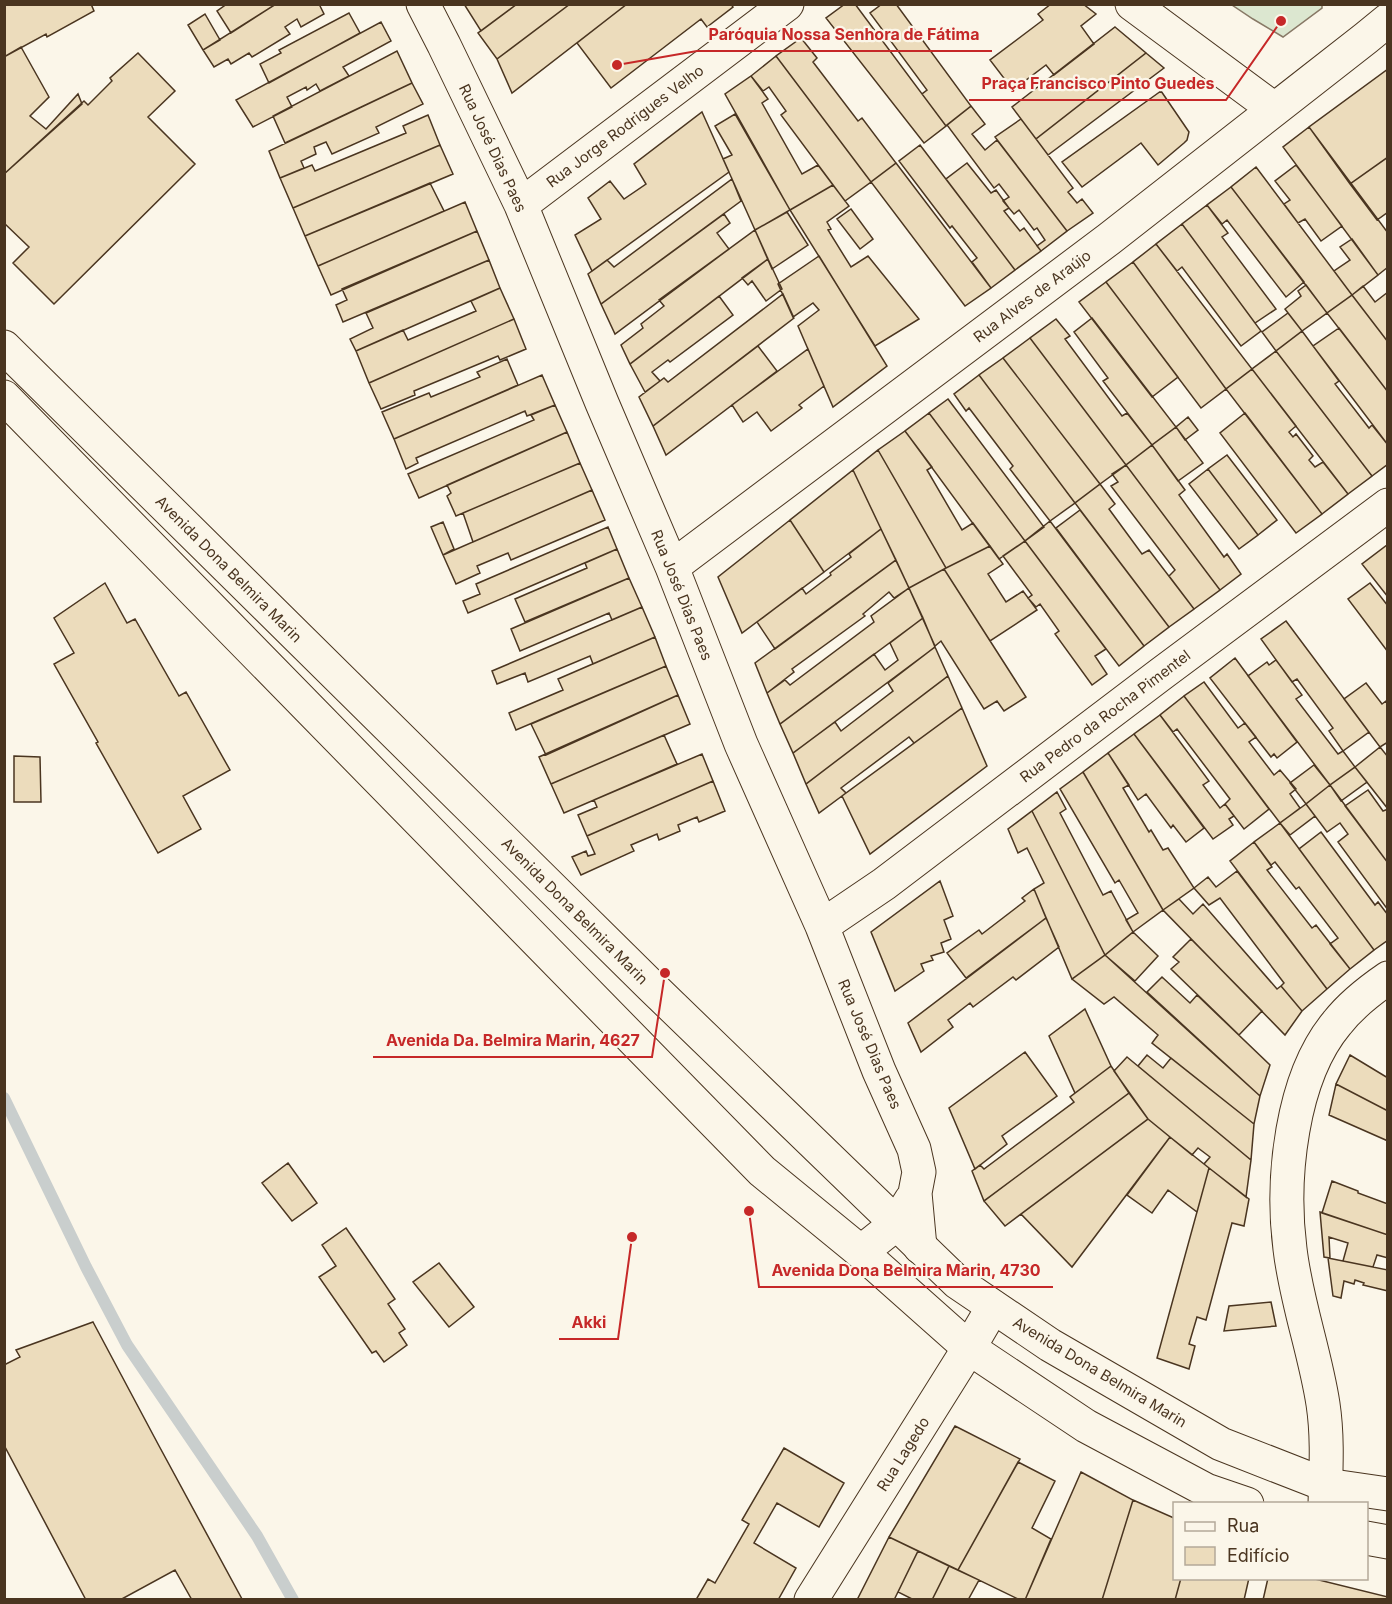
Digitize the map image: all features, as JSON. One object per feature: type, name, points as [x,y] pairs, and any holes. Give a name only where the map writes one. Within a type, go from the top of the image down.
[{"type":"street","name":"Rua José Dias Paes","points":[[423,4],[520,205],[672,567],[741,744],[822,927],[879,1071],[914,1149],[919,1172],[915,1193],[920,1247]]},
{"type":"street","name":"Rua Jorge Rodrigues Velho","points":[[520,205],[787,4]]},
{"type":"street","points":[[1132,4],[1275,109]]},
{"type":"street","name":"Rua Alves de Araújo","points":[[672,567],[1100,246],[1388,20]]},
{"type":"street","name":"Avenida Dona Belmira Marin","points":[[4,347],[634,969],[957,1282],[1050,1345],[1221,1444],[1325,1494],[1388,1494]]},
{"type":"street","points":[[4,397],[762,1171],[812,1210],[969,1348],[1086,1426],[1206,1490],[1244,1502]]},
{"type":"street","name":"Rua Pedro da Rocha Pimentel","points":[[822,927],[884,884],[1388,505]]},
{"type":"street","points":[[1325,1494],[1327,1439],[1323,1403],[1290,1250],[1287,1183],[1290,1156],[1305,1081],[1322,1044],[1336,1023],[1358,1000],[1388,978]]},
{"type":"street","name":"Rua José Dias Paes","points":[[861,1252],[896,1224],[915,1193]]},
{"type":"street","name":"Rua Lagedo","points":[[811,1599],[993,1307]]},
{"type":"street","points":[[1368,1538],[1388,1542]]},
{"type":"green space","points":[[1232,5],[1322,5],[1322,8],[1283,37]]},
{"type":"building","points":[[4,4],[91,4],[94,11],[4,57]]},
{"type":"building","points":[[227,4],[276,4],[231,33],[217,11]]},
{"type":"building","points":[[276,4],[319,4],[324,14],[301,27],[297,19],[285,27],[290,34],[252,57],[249,53],[231,64],[228,59],[214,67],[203,50]]},
{"type":"building","points":[[464,4],[517,4],[481,31]]},
{"type":"building","points":[[517,4],[570,4],[497,59],[478,33]]},
{"type":"building","points":[[570,4],[627,4],[512,93],[497,59]]},
{"type":"building","points":[[627,4],[731,4],[733,7],[707,27],[701,19],[611,88],[577,43]]},
{"type":"building","points":[[845,4],[855,4],[946,126],[924,143],[826,18]]},
{"type":"building","points":[[882,4],[896,4],[971,106],[946,126],[922,94],[927,90],[870,13]]},
{"type":"building","points":[[1051,4],[1083,4],[1096,14],[1081,26],[1094,44],[1054,75],[1046,65],[1013,90],[990,60],[1043,20],[1038,14]]},
{"type":"building","points":[[349,13],[360,33],[269,83],[260,64],[281,53],[279,50]]},
{"type":"building","points":[[205,14],[220,40],[203,50],[188,25]]},
{"type":"building","points":[[381,22],[391,41],[343,67],[349,76],[320,91],[316,84],[287,97],[292,107],[253,127],[236,100]]},
{"type":"building","points":[[1115,27],[1146,53],[1036,139],[1012,107]]},
{"type":"building","points":[[801,38],[817,58],[813,62],[858,121],[862,118],[896,163],[871,182],[776,56]]},
{"type":"building","points":[[21,47],[49,97],[30,116],[46,129],[78,94],[82,104],[4,174],[4,57]]},
{"type":"building","points":[[397,51],[412,83],[285,143],[273,116]]},
{"type":"building","points":[[138,53],[175,91],[148,117],[195,164],[54,304],[13,263],[29,247],[4,223],[4,174],[84,101],[88,105],[112,81],[110,78]]},
{"type":"building","points":[[1146,53],[1164,68],[1048,155],[1036,139]]},
{"type":"building","points":[[776,56],[871,182],[845,201],[781,115],[786,111],[769,87],[763,91],[751,76]]},
{"type":"building","points":[[1388,69],[1388,157],[1350,184],[1309,127]]},
{"type":"building","points":[[751,76],[768,99],[762,103],[802,174],[818,165],[833,185],[790,210],[725,94]]},
{"type":"building","points":[[412,83],[423,104],[376,127],[379,133],[332,154],[326,142],[314,147],[316,154],[301,161],[304,168],[280,178],[269,151]]},
{"type":"building","points":[[1161,91],[1189,132],[1187,140],[1158,165],[1141,143],[1082,187],[1062,162]]},
{"type":"building","points":[[971,106],[985,124],[972,134],[985,150],[997,140],[1067,231],[1041,251],[1037,246],[1045,240],[1037,228],[1034,230],[1019,210],[1014,214],[1003,201],[1009,197],[999,184],[994,188],[947,125]]},
{"type":"building","points":[[702,112],[729,172],[592,271],[575,235],[601,219],[588,198],[610,181],[624,199],[646,184],[634,164]]},
{"type":"building","points":[[735,114],[790,210],[755,230],[723,159],[732,155],[715,126]]},
{"type":"building","points":[[428,115],[440,145],[293,208],[280,178],[312,165],[315,171],[406,133],[403,126]]},
{"type":"building","points":[[1021,119],[1073,188],[1068,192],[1077,203],[1082,199],[1093,213],[1067,231],[995,137]]},
{"type":"building","points":[[1309,127],[1388,233],[1388,267],[1378,275],[1283,147]]},
{"type":"building","points":[[440,145],[453,174],[305,236],[293,208]]},
{"type":"building","points":[[920,145],[1015,270],[991,288],[972,262],[977,258],[952,226],[950,228],[899,161]]},
{"type":"building","points":[[1388,157],[1388,212],[1377,220],[1350,184]]},
{"type":"building","points":[[896,163],[991,288],[965,306],[871,182]]},
{"type":"building","points":[[967,163],[991,193],[996,190],[1009,208],[1004,211],[1020,231],[1024,228],[1041,251],[1015,270],[946,179]]},
{"type":"building","points":[[1296,165],[1342,226],[1321,241],[1305,219],[1298,223],[1284,204],[1290,200],[1275,181]]},
{"type":"building","points":[[1256,167],[1352,295],[1327,313],[1231,187]]},
{"type":"building","points":[[732,179],[741,201],[601,304],[588,274],[607,260],[614,267]]},
{"type":"building","points":[[430,183],[444,211],[318,266],[305,236]]},
{"type":"building","points":[[833,185],[849,206],[827,222],[831,229],[828,230],[851,267],[868,256],[919,319],[875,346],[790,210]]},
{"type":"building","points":[[1231,187],[1304,282],[1286,297],[1227,220],[1222,224],[1207,205]]},
{"type":"building","points":[[465,202],[477,231],[331,295],[318,266]]},
{"type":"building","points":[[1207,205],[1228,233],[1222,237],[1276,309],[1255,323],[1182,224]]},
{"type":"building","points":[[851,209],[873,239],[860,249],[837,219]]},
{"type":"building","points":[[787,212],[808,245],[772,269],[755,230]]},
{"type":"building","points":[[724,214],[730,223],[717,233],[729,249],[615,334],[601,304]]},
{"type":"building","points":[[1182,224],[1261,331],[1241,346],[1182,267],[1177,271],[1156,244]]},
{"type":"building","points":[[755,230],[768,259],[630,364],[621,345],[643,328],[641,324],[664,306],[659,300]]},
{"type":"building","points":[[477,231],[489,260],[343,322],[336,305],[347,300],[342,289]]},
{"type":"building","points":[[1352,239],[1378,275],[1352,295],[1334,271],[1350,260],[1340,247]]},
{"type":"building","points":[[1156,244],[1252,369],[1226,389],[1133,262]]},
{"type":"building","points":[[819,256],[887,366],[833,407],[798,326],[819,310],[813,303],[793,317],[778,284]]},
{"type":"building","points":[[768,259],[782,289],[766,301],[752,281],[748,285],[742,278]]},
{"type":"building","points":[[489,260],[500,288],[356,351],[350,339],[373,328],[366,313]]},
{"type":"building","points":[[1133,262],[1226,389],[1201,408],[1106,282]]},
{"type":"building","points":[[1106,282],[1178,377],[1152,397],[1079,302]]},
{"type":"building","points":[[1306,285],[1327,313],[1302,331],[1285,309],[1301,296],[1298,291]]},
{"type":"building","points":[[1363,286],[1375,302],[1388,292],[1388,342],[1352,295]]},
{"type":"building","points":[[500,288],[514,319],[369,383],[356,351],[403,330],[408,340],[476,311],[471,301]]},
{"type":"building","points":[[783,294],[794,318],[653,426],[639,397],[664,378],[668,382]]},
{"type":"building","points":[[1352,295],[1388,342],[1388,392],[1327,313]]},
{"type":"building","points":[[719,296],[733,315],[670,362],[668,360],[652,372],[660,381],[645,392],[630,364]]},
{"type":"building","points":[[1288,313],[1302,331],[1276,351],[1262,332]]},
{"type":"building","points":[[1092,318],[1176,427],[1152,445],[1103,381],[1108,378],[1074,332]]},
{"type":"building","points":[[514,319],[526,349],[500,360],[498,356],[414,391],[415,395],[381,409],[369,383]]},
{"type":"building","points":[[1056,319],[1070,336],[1065,339],[1122,416],[1127,413],[1152,445],[1126,465],[1030,338]]},
{"type":"building","points":[[1339,328],[1388,392],[1388,445],[1313,346]]},
{"type":"building","points":[[1302,331],[1339,381],[1335,384],[1369,428],[1372,425],[1388,445],[1388,464],[1372,476],[1276,351]]},
{"type":"building","points":[[1030,338],[1126,465],[1100,484],[1003,358]]},
{"type":"building","points":[[758,346],[777,371],[666,455],[653,426]]},
{"type":"building","points":[[808,349],[824,386],[799,405],[802,408],[771,431],[757,412],[743,422],[732,405]]},
{"type":"building","points":[[1276,351],[1372,476],[1348,494],[1252,369]]},
{"type":"building","points":[[1003,358],[1100,484],[1075,503],[979,375]]},
{"type":"building","points":[[507,359],[518,385],[394,439],[382,412],[429,393],[431,397],[480,377],[477,372]]},
{"type":"building","points":[[1252,369],[1296,426],[1289,432],[1293,437],[1296,434],[1313,456],[1309,460],[1315,467],[1323,462],[1348,494],[1322,514],[1226,389]]},
{"type":"building","points":[[542,375],[555,405],[527,416],[525,411],[416,458],[418,463],[406,469],[394,439]]},
{"type":"building","points":[[979,375],[1075,503],[1050,521],[1010,469],[1013,466],[969,408],[966,411],[954,394]]},
{"type":"building","points":[[948,399],[1044,527],[1025,541],[929,413]]},
{"type":"building","points":[[555,405],[567,432],[419,498],[408,474],[534,420],[531,415]]},
{"type":"building","points":[[929,413],[1025,541],[999,559],[905,431]]},
{"type":"building","points":[[1245,413],[1322,514],[1296,533],[1220,433]]},
{"type":"building","points":[[1188,417],[1198,430],[1185,440],[1176,427]]},
{"type":"building","points":[[1176,427],[1203,463],[1178,481],[1152,445]]},
{"type":"building","points":[[905,431],[932,467],[927,470],[962,530],[973,523],[990,546],[946,568],[878,450]]},
{"type":"building","points":[[567,432],[580,463],[456,516],[447,496],[451,493],[447,485]]},
{"type":"building","points":[[1152,445],[1185,490],[1179,495],[1224,557],[1227,554],[1241,574],[1220,590],[1126,465]]},
{"type":"building","points":[[878,450],[946,568],[909,588],[853,470]]},
{"type":"building","points":[[1227,455],[1277,520],[1258,535],[1208,469]]},
{"type":"building","points":[[580,463],[592,490],[473,542],[463,513]]},
{"type":"building","points":[[1126,465],[1220,590],[1194,609],[1169,576],[1175,570],[1111,486],[1118,482],[1112,474]]},
{"type":"building","points":[[1208,469],[1258,535],[1239,549],[1189,484]]},
{"type":"building","points":[[853,470],[881,529],[824,572],[790,520]]},
{"type":"building","points":[[1100,484],[1115,504],[1109,509],[1142,554],[1149,550],[1194,609],[1169,627],[1075,503]]},
{"type":"building","points":[[592,490],[605,520],[511,560],[508,553],[477,566],[480,573],[456,584],[443,555]]},
{"type":"building","points":[[1080,510],[1169,627],[1144,646],[1056,528]]},
{"type":"building","points":[[790,520],[824,572],[742,633],[718,577]]},
{"type":"building","points":[[1050,521],[1144,646],[1119,666],[1025,541]]},
{"type":"building","points":[[443,522],[454,549],[443,555],[431,527]]},
{"type":"building","points":[[608,527],[617,549],[468,613],[463,601],[480,594],[476,584]]},
{"type":"building","points":[[881,529],[896,560],[775,649],[757,622],[802,588],[806,594],[851,557],[849,554]]},
{"type":"building","points":[[1025,541],[1106,649],[1095,656],[1107,674],[1092,685],[1055,634],[1059,631],[1040,604],[1036,607],[1028,598],[1032,595],[1003,556]]},
{"type":"building","points":[[990,546],[1003,564],[988,574],[1006,602],[1023,591],[1037,610],[990,641],[944,569]]},
{"type":"building","points":[[1388,546],[1388,597],[1362,564]]},
{"type":"building","points":[[617,549],[629,578],[525,622],[515,599],[587,568],[585,563]]},
{"type":"building","points":[[896,560],[909,588],[894,598],[889,592],[863,614],[865,616],[792,669],[794,672],[767,693],[755,663]]},
{"type":"building","points":[[944,569],[1026,697],[1004,711],[997,701],[984,709],[941,641],[935,646],[909,588]]},
{"type":"building","points":[[629,578],[642,607],[612,620],[609,613],[520,651],[511,629]]},
{"type":"building","points":[[105,583],[127,623],[135,619],[179,696],[186,692],[230,770],[183,796],[201,829],[158,853],[54,664],[74,653],[54,618]]},
{"type":"building","points":[[1370,583],[1388,606],[1388,652],[1348,599]]},
{"type":"building","points":[[909,588],[923,618],[780,724],[767,693],[785,680],[790,685],[874,622],[871,616]]},
{"type":"building","points":[[642,607],[655,637],[593,664],[590,656],[528,682],[525,673],[497,684],[492,671]]},
{"type":"building","points":[[923,618],[935,647],[793,753],[780,724],[874,654],[885,670],[898,660],[890,643]]},
{"type":"building","points":[[1286,621],[1369,732],[1343,751],[1329,731],[1333,728],[1297,679],[1292,682],[1261,639]]},
{"type":"building","points":[[655,637],[666,666],[516,730],[509,713],[563,690],[558,679]]},
{"type":"building","points":[[935,647],[948,676],[806,784],[793,753],[835,722],[841,731],[893,691],[888,683]]},
{"type":"building","points":[[1235,658],[1297,742],[1277,758],[1274,754],[1271,757],[1210,678]]},
{"type":"building","points":[[1276,660],[1302,695],[1296,699],[1338,754],[1343,751],[1355,767],[1330,785],[1248,676],[1267,662],[1269,665]]},
{"type":"building","points":[[666,666],[678,695],[546,755],[531,724]]},
{"type":"building","points":[[948,676],[962,708],[914,743],[909,737],[841,788],[846,793],[819,813],[806,784]]},
{"type":"building","points":[[1204,682],[1238,728],[1245,723],[1256,737],[1249,742],[1274,775],[1280,770],[1296,789],[1290,794],[1300,808],[1280,823],[1184,696]]},
{"type":"building","points":[[1366,683],[1382,704],[1386,701],[1388,704],[1388,742],[1380,747],[1344,699]]},
{"type":"building","points":[[678,695],[690,724],[551,784],[539,757]]},
{"type":"building","points":[[1184,696],[1269,809],[1244,829],[1225,804],[1230,799],[1177,729],[1173,732],[1160,715]]},
{"type":"building","points":[[962,708],[987,766],[870,854],[842,796]]},
{"type":"building","points":[[1160,715],[1209,781],[1203,785],[1220,808],[1225,804],[1234,816],[1229,819],[1233,825],[1213,839],[1134,734]]},
{"type":"building","points":[[1134,734],[1204,828],[1186,842],[1173,825],[1171,828],[1146,794],[1138,800],[1108,753]]},
{"type":"building","points":[[664,735],[677,764],[564,813],[551,784]]},
{"type":"building","points":[[1380,747],[1388,757],[1388,809],[1355,767]]},
{"type":"building","points":[[1108,753],[1129,785],[1123,788],[1149,832],[1151,830],[1163,850],[1168,848],[1194,888],[1163,910],[1083,772]]},
{"type":"building","points":[[702,754],[713,781],[587,836],[578,815],[597,807],[594,800]]},
{"type":"building","points":[[14,756],[40,757],[41,802],[14,802]]},
{"type":"building","points":[[1314,765],[1330,785],[1306,804],[1290,783]]},
{"type":"building","points":[[1355,767],[1367,782],[1341,801],[1330,785]]},
{"type":"building","points":[[1083,772],[1163,910],[1133,932],[1126,920],[1138,913],[1119,880],[1115,883],[1060,789]]},
{"type":"building","points":[[713,781],[725,811],[699,822],[697,817],[678,825],[680,831],[659,840],[657,834],[631,845],[634,851],[581,875],[572,857],[586,851],[588,856],[595,854],[587,836]]},
{"type":"building","points":[[1330,785],[1388,863],[1388,910],[1338,842],[1348,834],[1340,823],[1327,832],[1306,804]]},
{"type":"building","points":[[1368,790],[1383,811],[1388,809],[1388,863],[1345,806]]},
{"type":"building","points":[[1057,792],[1066,809],[1060,813],[1103,895],[1111,891],[1133,932],[1105,955],[1032,811]]},
{"type":"building","points":[[1306,804],[1315,816],[1290,835],[1280,823]]},
{"type":"building","points":[[1032,811],[1105,955],[1072,979],[1034,889],[1044,883],[1027,848],[1018,853],[1008,829]]},
{"type":"building","points":[[1280,823],[1374,950],[1350,969],[1330,944],[1338,938],[1299,887],[1296,889],[1275,862],[1271,865],[1254,842]]},
{"type":"building","points":[[1321,832],[1375,905],[1378,902],[1388,915],[1388,940],[1374,950],[1299,849]]},
{"type":"building","points":[[1254,842],[1272,867],[1267,870],[1312,928],[1316,925],[1350,969],[1327,989],[1230,861]]},
{"type":"building","points":[[1237,871],[1327,989],[1302,1011],[1281,986],[1284,983],[1220,898],[1209,905],[1194,888],[1208,877],[1216,887]]},
{"type":"building","points":[[940,881],[953,916],[944,920],[951,939],[941,943],[944,952],[931,956],[933,960],[921,964],[924,971],[895,991],[871,932]]},
{"type":"building","points":[[1034,889],[1046,918],[966,978],[947,953],[979,930],[982,934],[1025,901],[1022,898]]},
{"type":"building","points":[[1179,899],[1193,914],[1203,904],[1277,989],[1281,986],[1302,1011],[1285,1035],[1163,910]]},
{"type":"building","points":[[1046,918],[1059,947],[1016,980],[1013,977],[973,1007],[970,1003],[948,1020],[953,1027],[921,1052],[908,1023]]},
{"type":"building","points":[[1133,932],[1158,956],[1135,981],[1105,955]]},
{"type":"building","points":[[1191,939],[1262,1011],[1239,1035],[1171,969],[1179,962],[1173,957]]},
{"type":"building","points":[[1105,955],[1260,1096],[1254,1124],[1152,1043],[1158,1035],[1114,997],[1104,1004],[1072,979]]},
{"type":"building","points":[[1162,977],[1190,1003],[1197,995],[1270,1065],[1260,1096],[1147,992]]},
{"type":"building","points":[[1085,1009],[1111,1066],[1075,1093],[1049,1036]]},
{"type":"building","points":[[1025,1052],[1057,1096],[1002,1136],[1007,1144],[975,1169],[949,1108]]},
{"type":"building","points":[[1147,1055],[1163,1068],[1171,1058],[1254,1124],[1251,1160],[1138,1066]]},
{"type":"building","points":[[1350,1055],[1388,1078],[1388,1111],[1336,1084]]},
{"type":"building","points":[[1127,1057],[1251,1160],[1246,1197],[1204,1164],[1210,1157],[1198,1148],[1192,1155],[1148,1119],[1114,1071]]},
{"type":"building","points":[[1111,1066],[1129,1093],[984,1201],[972,1171],[980,1165],[984,1169],[1074,1102],[1070,1097]]},
{"type":"building","points":[[1336,1084],[1388,1111],[1388,1141],[1329,1115]]},
{"type":"building","points":[[1129,1093],[1148,1119],[1005,1226],[984,1201]]},
{"type":"building","points":[[1148,1119],[1170,1137],[1072,1267],[1021,1214]]},
{"type":"building","points":[[1170,1137],[1209,1168],[1197,1212],[1168,1190],[1152,1213],[1127,1195]]},
{"type":"building","points":[[288,1163],[317,1203],[292,1221],[262,1183]]},
{"type":"building","points":[[1209,1168],[1249,1199],[1244,1226],[1232,1223],[1206,1320],[1197,1317],[1189,1344],[1195,1346],[1189,1369],[1157,1358]]},
{"type":"building","points":[[1332,1181],[1388,1204],[1388,1235],[1322,1213]]},
{"type":"building","points":[[1320,1212],[1388,1235],[1388,1258],[1377,1255],[1373,1267],[1343,1261],[1348,1243],[1329,1237],[1330,1258],[1324,1257]]},
{"type":"building","points":[[346,1228],[395,1299],[388,1304],[405,1329],[399,1333],[407,1345],[384,1362],[376,1351],[372,1353],[319,1277],[336,1266],[322,1245]]},
{"type":"building","points":[[1328,1258],[1388,1270],[1388,1291],[1363,1285],[1364,1283],[1355,1280],[1354,1284],[1344,1281],[1341,1298],[1333,1296]]},
{"type":"building","points":[[439,1263],[474,1307],[449,1327],[413,1282]]},
{"type":"building","points":[[1271,1302],[1276,1326],[1224,1331],[1229,1306]]},
{"type":"building","points":[[93,1322],[242,1599],[192,1600],[175,1570],[120,1600],[86,1600],[4,1445],[4,1365],[20,1357],[16,1350]]},
{"type":"building","points":[[955,1426],[1020,1459],[958,1570],[889,1537]]},
{"type":"building","points":[[784,1448],[844,1483],[819,1527],[777,1503],[754,1543],[796,1568],[778,1600],[700,1600],[697,1598],[708,1579],[715,1583],[749,1524],[742,1520]]},
{"type":"building","points":[[1018,1462],[1055,1481],[1032,1528],[1051,1539],[1025,1600],[1020,1600],[958,1570]]},
{"type":"building","points":[[1081,1472],[1133,1500],[1102,1600],[1025,1600]]},
{"type":"building","points":[[1133,1500],[1173,1518],[1173,1580],[1180,1580],[1175,1600],[1102,1600]]},
{"type":"building","points":[[889,1537],[918,1551],[894,1600],[857,1600]]},
{"type":"building","points":[[918,1551],[949,1566],[932,1600],[914,1600],[898,1592]]},
{"type":"building","points":[[949,1566],[979,1580],[968,1600],[932,1600]]},
{"type":"building","points":[[1180,1580],[1249,1580],[1244,1600],[1175,1600]]},
{"type":"building","points":[[1268,1580],[1319,1580],[1388,1597],[1388,1600],[1263,1600]]},
{"type":"waterway","points":[[4,1098],[86,1267],[127,1345],[257,1536],[293,1600]]},
{"type":"place","name":"Praça Francisco Pinto Guedes","points":[[1281,21]]},
{"type":"place","name":"Paróquia Nossa Senhora de Fátima","points":[[617,65]]},
{"type":"place","name":"Avenida Da. Belmira Marin, 4627","points":[[665,973]]},
{"type":"place","name":"Avenida Dona Belmira Marin, 4730","points":[[749,1211]]},
{"type":"place","name":"Akki","points":[[632,1237]]}]
